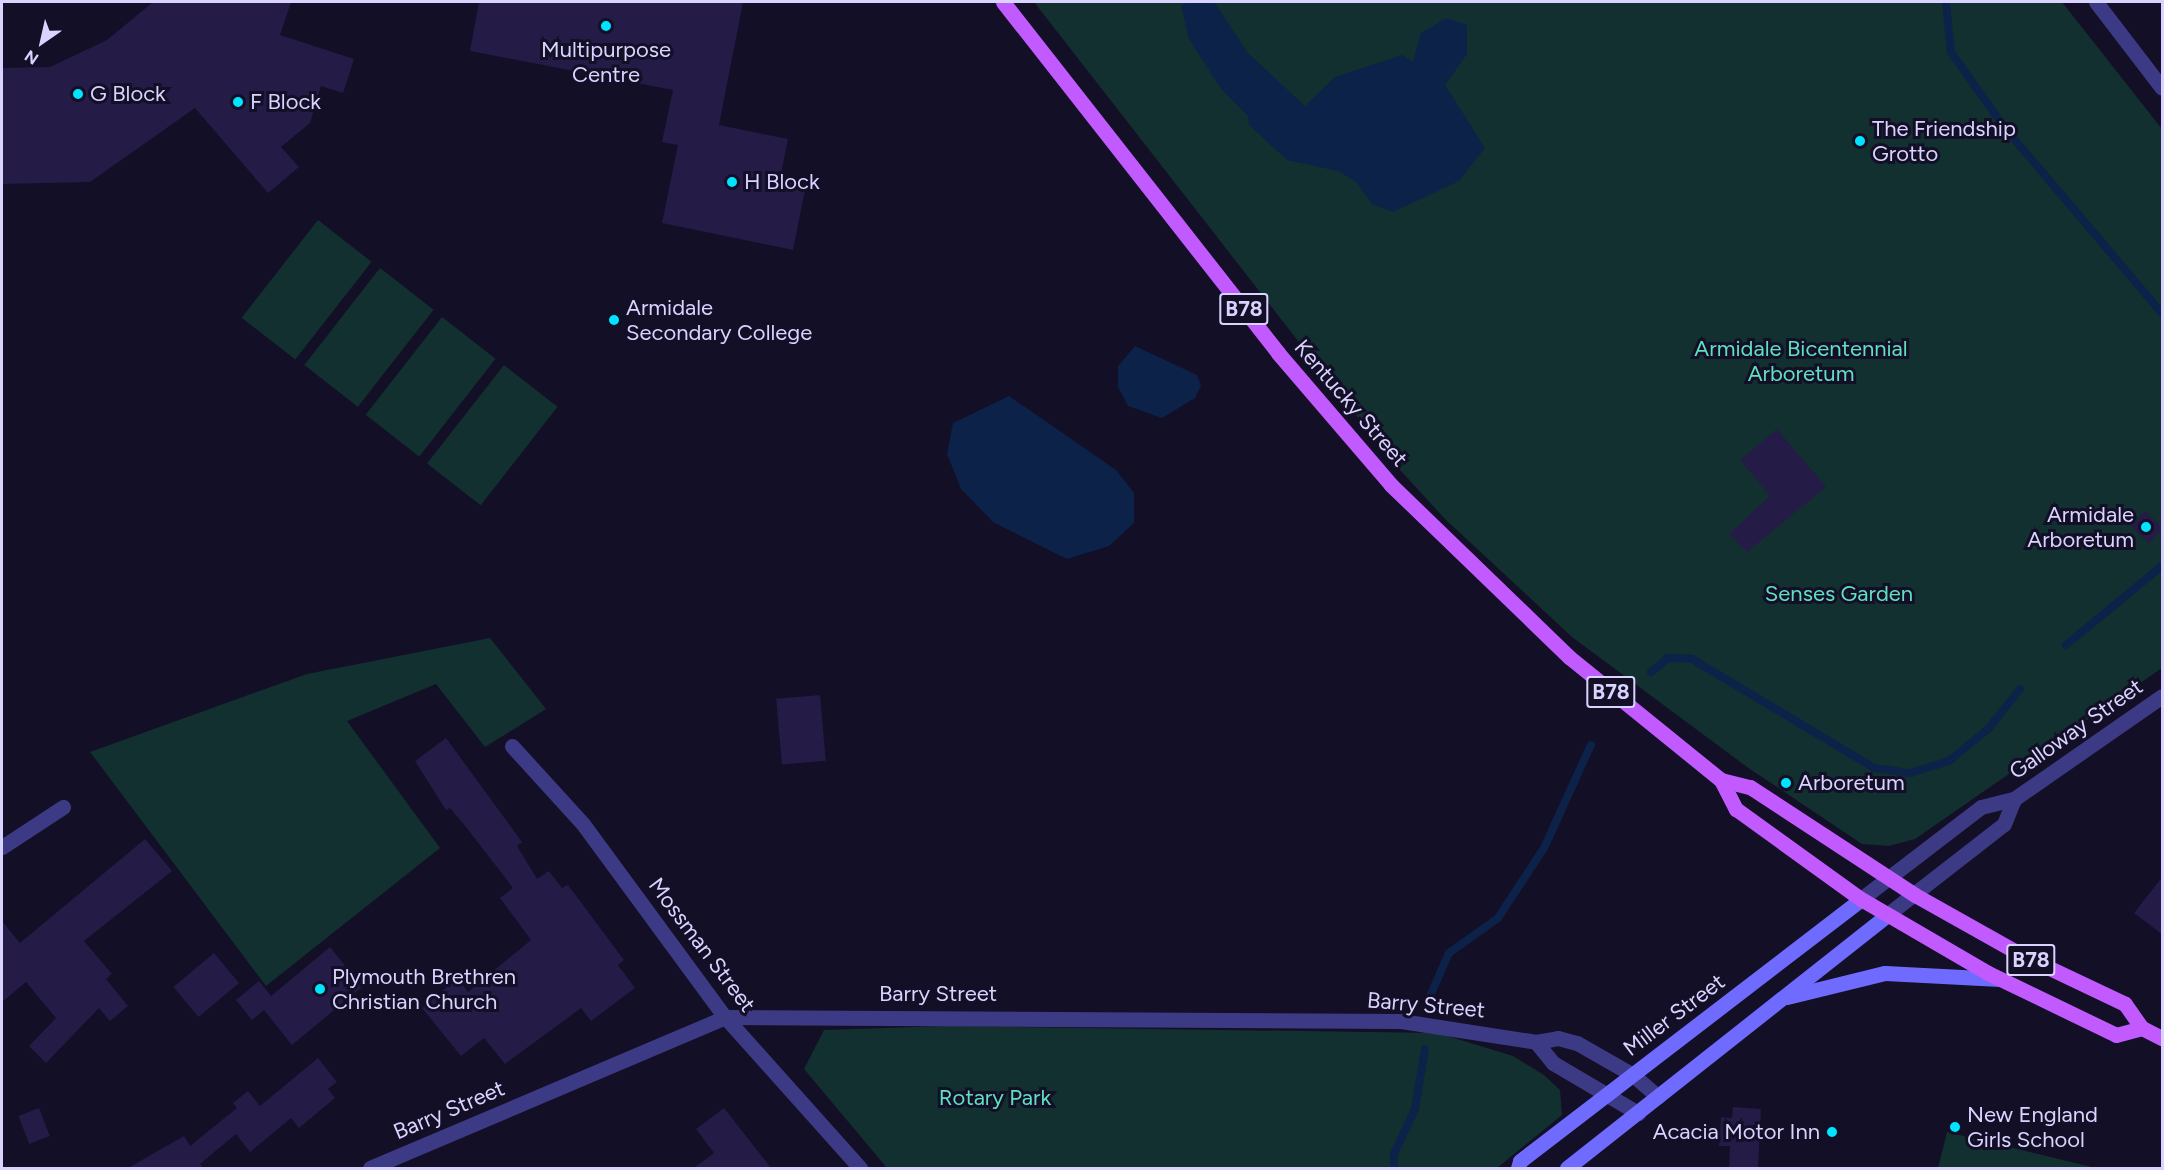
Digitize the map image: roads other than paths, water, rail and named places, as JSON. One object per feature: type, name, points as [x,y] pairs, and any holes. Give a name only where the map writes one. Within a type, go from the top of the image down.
[{"type":"main road","name":"Kentucky Street","points":[[1003,2],[1278,353],[1391,485],[1569,657],[1721,780],[1736,809],[1861,899],[1887,915]]},
{"type":"main road","name":"Kentucky Street","points":[[1721,780],[1750,787],[1887,879]]},
{"type":"main road","name":"B78","points":[[1887,879],[2022,956],[2125,1004],[2142,1028],[2163,1038]]},
{"type":"main road","name":"Miller Street","points":[[1518,1168],[1610,1092],[1861,899]]},
{"type":"main road","name":"B78","points":[[1887,915],[2000,979],[2116,1035],[2142,1028]]},
{"type":"main road","points":[[1567,1168],[1887,915]]},
{"type":"main road","points":[[1783,998],[1885,973],[2000,979]]},
{"type":"street","points":[[2096,2],[2163,88]]},
{"type":"street","name":"Galloway Street","points":[[1861,899],[1982,807],[2014,799],[2163,696]]},
{"type":"street","name":"Mossman Street","points":[[512,746],[583,824],[725,1017],[860,1168]]},
{"type":"street","name":"Galloway Street","points":[[1887,915],[2004,824],[2014,799]]},
{"type":"street","points":[[2,847],[63,807]]},
{"type":"street","name":"Barry Street","points":[[370,1168],[725,1017],[1401,1021],[1536,1042],[1558,1038],[1577,1042],[1633,1075],[1658,1097]]},
{"type":"street","points":[[1536,1042],[1553,1063],[1610,1092],[1638,1113]]},
{"type":"water","points":[[1188,2],[1214,2],[1248,53],[1305,106],[1335,77],[1402,55],[1413,62],[1421,33],[1446,18],[1467,25],[1467,54],[1445,85],[1485,148],[1459,181],[1393,212],[1372,204],[1356,182],[1338,171],[1287,160],[1249,125],[1248,116],[1221,89],[1189,39],[1181,6]]},
{"type":"water","points":[[1135,346],[1197,375],[1201,386],[1195,398],[1162,418],[1128,406],[1118,387],[1118,366]]},
{"type":"water","points":[[1009,396],[1116,470],[1134,493],[1134,523],[1109,546],[1067,559],[993,522],[961,489],[947,454],[953,423]]},
{"type":"waterway","points":[[1946,2],[1951,52],[2004,127],[2162,313]]},
{"type":"waterway","points":[[2066,645],[2162,566]]},
{"type":"waterway","points":[[1651,672],[1668,658],[1692,659],[1874,768],[1911,773],[1949,761],[1988,729],[2020,689]]},
{"type":"waterway","points":[[1430,996],[1449,953],[1498,918],[1544,848],[1591,745]]},
{"type":"waterway","points":[[1394,1168],[1394,1154],[1415,1109],[1425,1049]]},
{"type":"place","name":"Multipurpose Centre","points":[[606,26]]},
{"type":"place","name":"G Block","points":[[78,94]]},
{"type":"place","name":"F Block","points":[[238,102]]},
{"type":"place","name":"The Friendship Grotto","points":[[1860,141]]},
{"type":"place","name":"H Block","points":[[732,182]]},
{"type":"place","name":"Armidale Secondary College","points":[[614,320]]},
{"type":"place","name":"Armidale Arboretum","points":[[2146,527]]},
{"type":"place","name":"Arboretum","points":[[1786,783]]},
{"type":"place","name":"Plymouth Brethren Christian Church","points":[[320,989]]},
{"type":"place","name":"New England Girls School","points":[[1955,1127]]},
{"type":"place","name":"Acacia Motor Inn","points":[[1832,1132]]},
{"type":"park label","name":"Armidale Bicentennial Arboretum","points":[[1801,360]]},
{"type":"park label","name":"Senses Garden","points":[[1839,594]]},
{"type":"park label","name":"Rotary Park","points":[[995,1098]]}]
